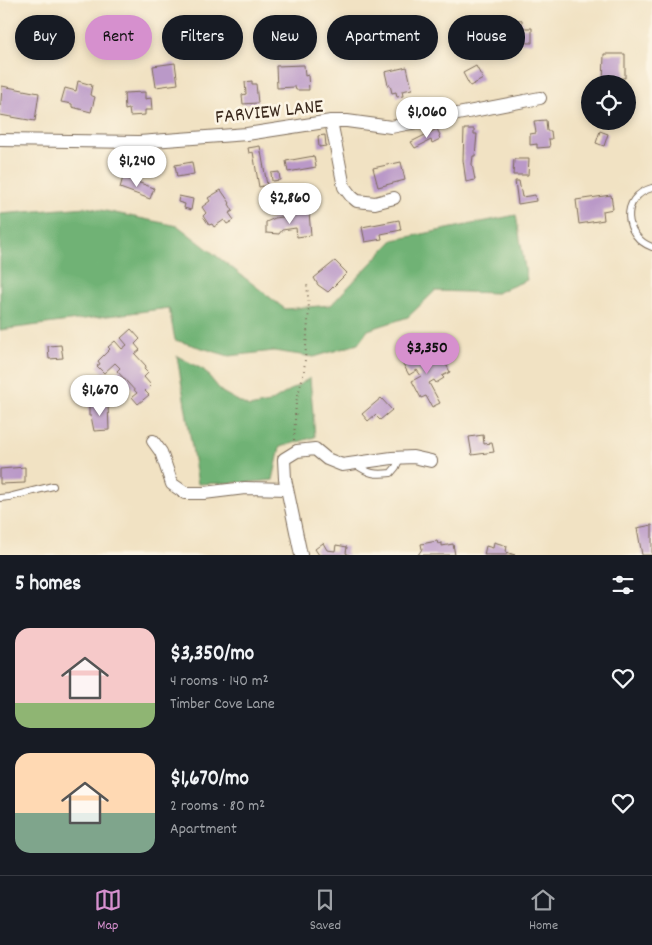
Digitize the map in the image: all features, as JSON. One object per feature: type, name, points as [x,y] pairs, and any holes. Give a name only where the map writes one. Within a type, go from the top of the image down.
[{"type":"street","name":"FARVIEW LANE","points":[[0,140],[139,142],[246,134],[347,121],[391,127],[540,98]]},
{"type":"street","points":[[332,122],[344,187],[351,196],[357,201],[375,203],[394,198]]},
{"type":"street","points":[[153,441],[161,452],[172,484],[185,493],[204,493],[245,488],[287,489]]},
{"type":"street","points":[[301,555],[285,479],[284,459],[297,451],[315,449],[327,459],[342,465],[413,457],[431,461]]},
{"type":"lane","points":[[652,188],[641,192],[635,197],[632,201],[629,215],[636,236],[644,244],[652,247]]},
{"type":"lane","points":[[0,498],[53,486]]},
{"type":"path","points":[[291,455],[295,432],[296,402],[304,372],[309,309],[307,284]]},
{"type":"green space","points":[[86,207],[178,226],[285,309],[331,305],[393,240],[516,215],[527,280],[496,293],[435,291],[408,317],[368,330],[358,344],[314,357],[274,351],[229,356],[175,340],[169,308],[0,330],[0,214]]},
{"type":"green space","points":[[177,356],[204,370],[222,392],[249,407],[269,403],[310,378],[315,437],[280,447],[273,480],[198,484]]},
{"type":"building","points":[[525,28],[532,28],[532,43],[525,43]]},
{"type":"building","points":[[604,54],[625,54],[625,75],[603,75]]},
{"type":"building","points":[[175,63],[178,84],[156,87],[153,66]]},
{"type":"building","points":[[304,65],[305,76],[308,75],[309,90],[296,90],[295,87],[277,88],[276,66]]},
{"type":"building","points":[[476,66],[483,79],[470,86],[463,73]]},
{"type":"building","points":[[407,67],[412,89],[402,91],[403,96],[397,97],[396,92],[392,93],[390,85],[388,85],[385,72]]},
{"type":"building","points":[[78,81],[92,85],[90,95],[95,97],[91,112],[72,107],[72,104],[61,102],[65,88],[76,91]]},
{"type":"building","points":[[252,81],[252,84],[256,84],[258,103],[243,104],[242,95],[246,94],[245,82]]},
{"type":"building","points":[[2,86],[39,93],[35,121],[0,115]]},
{"type":"building","points":[[145,92],[145,99],[151,98],[152,110],[145,110],[145,115],[130,116],[129,109],[125,110],[124,93]]},
{"type":"building","points":[[546,120],[547,131],[551,131],[550,147],[537,148],[537,144],[530,145],[530,134],[536,133],[534,121]]},
{"type":"building","points":[[437,129],[440,139],[432,143],[431,140],[415,148],[411,142]]},
{"type":"building","points":[[464,129],[474,129],[474,134],[477,134],[475,156],[473,156],[472,164],[475,180],[466,182],[463,160]]},
{"type":"building","points":[[600,131],[608,134],[604,146],[596,143]]},
{"type":"building","points":[[325,135],[326,146],[319,147],[318,136]]},
{"type":"building","points":[[260,146],[267,185],[259,187],[253,152],[249,153],[248,148]]},
{"type":"building","points":[[314,156],[316,167],[288,172],[286,161]]},
{"type":"building","points":[[514,159],[529,159],[528,175],[513,175]]},
{"type":"building","points":[[132,162],[148,166],[146,177],[129,173]]},
{"type":"building","points":[[192,162],[194,174],[177,177],[175,165]]},
{"type":"building","points":[[401,162],[405,180],[378,187],[373,168]]},
{"type":"building","points":[[279,172],[280,180],[272,181],[271,173]]},
{"type":"building","points":[[123,177],[154,188],[150,199],[120,188]]},
{"type":"building","points":[[515,181],[519,181],[522,197],[535,195],[536,201],[518,204]]},
{"type":"building","points":[[221,190],[230,203],[233,211],[229,213],[234,220],[227,224],[224,220],[214,227],[212,224],[209,225],[203,216],[206,213],[202,207],[210,201],[208,198]]},
{"type":"building","points":[[611,195],[613,209],[603,211],[604,220],[579,224],[576,200]]},
{"type":"building","points":[[179,196],[193,199],[191,210],[184,208],[185,204],[178,202]]},
{"type":"building","points":[[309,213],[311,235],[297,237],[296,228],[282,230],[279,234],[266,233],[266,222],[275,218]]},
{"type":"building","points":[[399,220],[401,230],[381,234],[382,239],[365,242],[362,227]]},
{"type":"building","points":[[335,261],[347,273],[328,292],[318,285],[314,278]]},
{"type":"building","points":[[131,329],[140,339],[135,344],[140,350],[135,354],[146,366],[144,369],[148,373],[144,377],[151,385],[145,391],[149,395],[138,404],[132,397],[137,393],[117,371],[120,368],[115,363],[104,373],[97,366],[100,364],[98,361],[110,349],[108,347],[115,341],[122,349],[127,345],[121,338]]},
{"type":"building","points":[[61,345],[63,358],[49,359],[48,346]]},
{"type":"building","points":[[433,352],[441,364],[445,362],[450,372],[442,376],[444,378],[436,383],[434,380],[429,383],[440,403],[432,407],[426,396],[421,398],[412,381],[421,376],[417,370],[409,375],[402,362],[412,356],[415,361]]},
{"type":"building","points":[[381,398],[392,410],[380,420],[375,415],[368,421],[362,414]]},
{"type":"building","points":[[108,404],[109,430],[94,431],[91,416],[89,416],[89,405]]},
{"type":"building","points":[[483,435],[484,444],[492,443],[494,452],[472,455],[469,437]]},
{"type":"building","points":[[25,467],[25,483],[0,484],[0,469]]},
{"type":"building","points":[[652,525],[652,555],[642,555],[637,528]]},
{"type":"building","points":[[437,541],[438,544],[442,543],[442,546],[453,544],[455,555],[418,555],[422,549],[421,544]]},
{"type":"building","points":[[494,542],[507,546],[506,552],[515,555],[484,555],[486,546],[493,548]]},
{"type":"building","points":[[323,543],[327,550],[335,551],[336,545],[347,547],[346,553],[349,555],[319,555],[315,549]]}]
